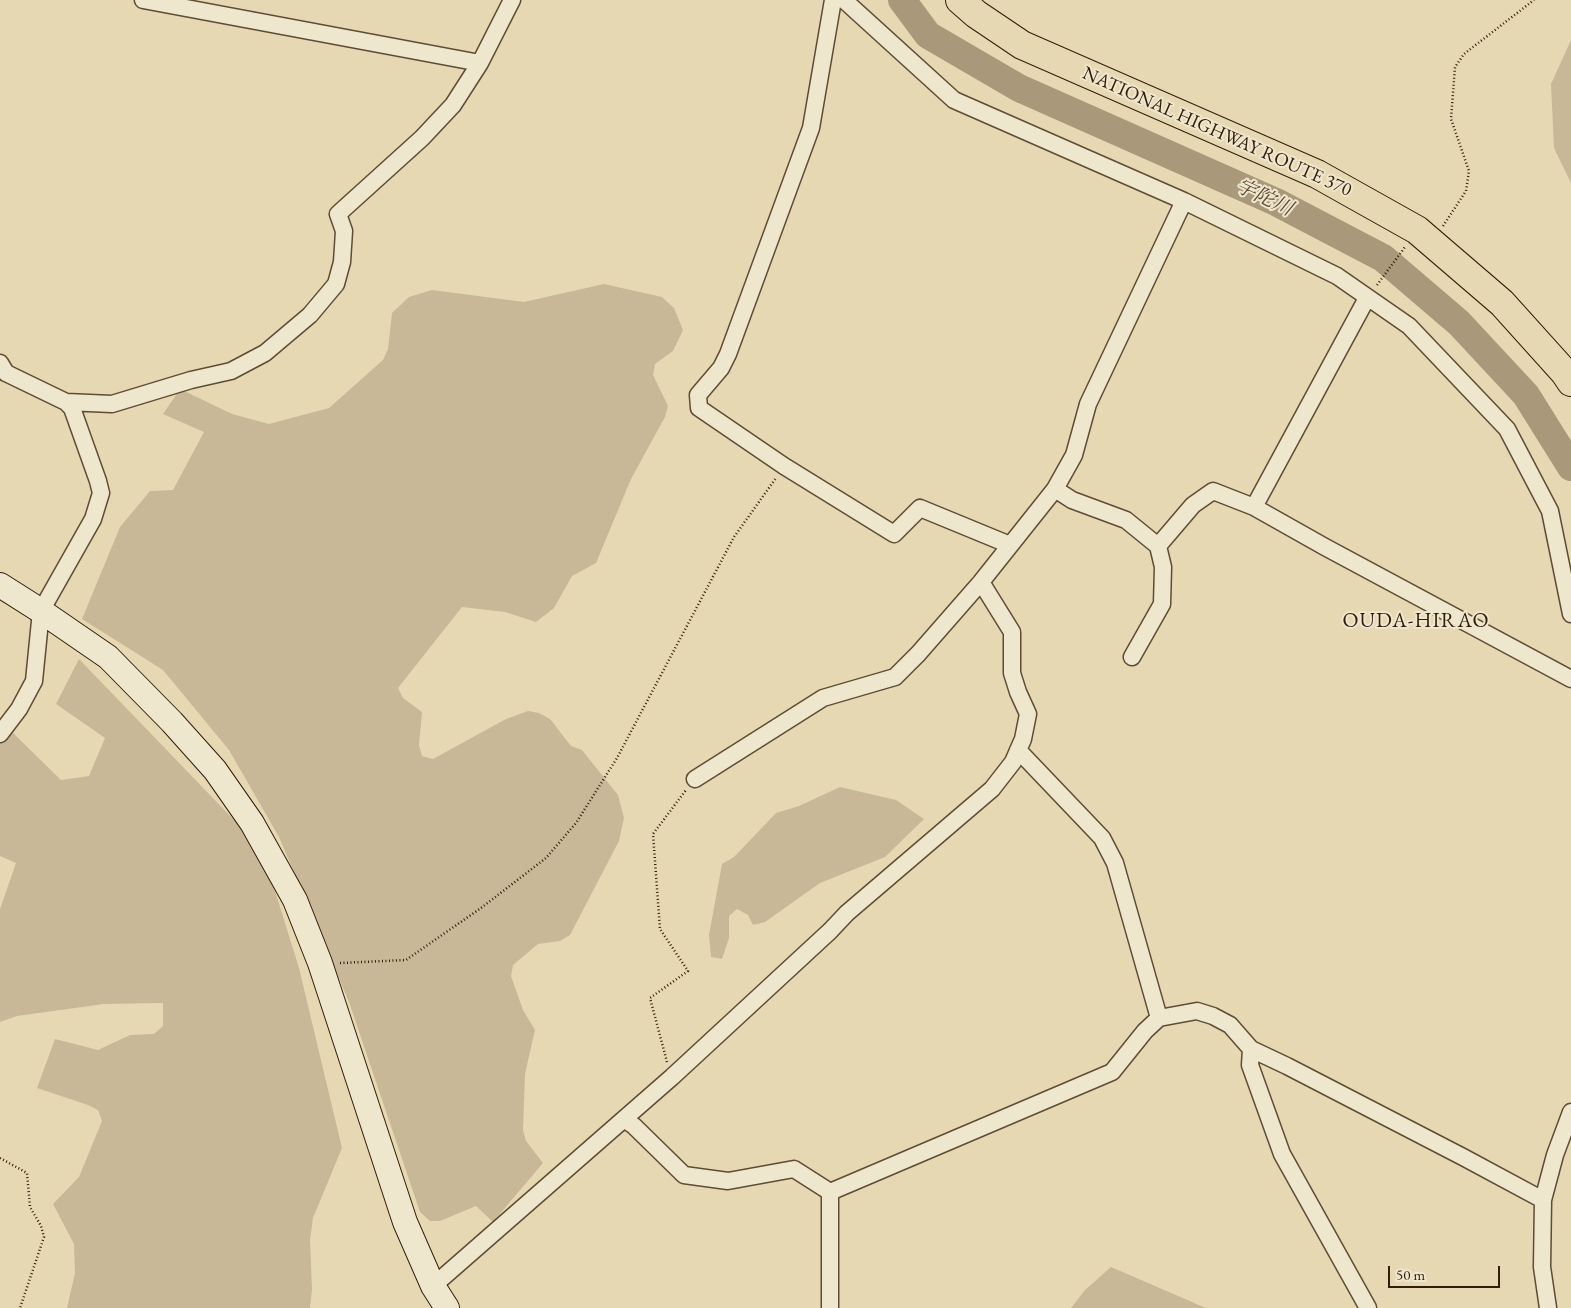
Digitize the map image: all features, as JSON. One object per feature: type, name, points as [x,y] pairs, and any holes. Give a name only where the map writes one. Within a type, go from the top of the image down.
[{"type":"highway","name":"NATIONAL HIGHWAY ROUTE 370","points":[[960,0],[976,14],[1022,45],[1317,174],[1418,230],[1502,303],[1571,382]]},
{"type":"street","points":[[143,0],[480,63]]},
{"type":"street","points":[[66,402],[112,404],[191,380],[231,371],[265,353],[310,315],[336,284],[342,262],[344,231],[338,214],[422,138],[453,105],[480,63],[512,0]]},
{"type":"street","points":[[833,0],[811,128],[728,354],[721,368],[698,395],[698,408],[784,466],[894,534],[920,508],[1010,545]]},
{"type":"street","points":[[844,0],[954,100],[1184,201],[1371,292],[1408,326],[1507,428],[1550,511],[1571,614]]},
{"type":"street","points":[[695,779],[824,698],[895,677],[918,654],[981,582],[1055,489],[1074,455],[1088,404],[1184,201]]},
{"type":"street","points":[[1254,507],[1371,292]]},
{"type":"street","points":[[0,363],[6,373],[66,402],[72,408],[98,481],[100,493],[93,519],[41,611],[34,681],[19,709],[0,734]]},
{"type":"street","points":[[1055,489],[1072,500],[1126,520],[1158,546],[1162,566],[1162,604],[1132,657]]},
{"type":"street","points":[[1158,546],[1193,505],[1213,491],[1254,507],[1571,680]]},
{"type":"street","points":[[433,1286],[672,1078],[847,913],[992,788],[1013,762],[1023,739],[1028,714],[1012,673],[1012,632],[981,582]]},
{"type":"street","points":[[0,585],[108,657],[172,722],[215,770],[252,824],[295,900],[320,963],[405,1222],[433,1286],[448,1308]]},
{"type":"street","points":[[1018,750],[1102,838],[1115,863],[1159,1018]]},
{"type":"street","points":[[830,1192],[1112,1072],[1145,1031],[1159,1018],[1197,1011],[1230,1025],[1251,1049],[1446,1148],[1543,1200]]},
{"type":"street","points":[[1251,1049],[1250,1065],[1282,1154],[1368,1308]]},
{"type":"street","points":[[1548,1308],[1542,1267],[1543,1200],[1555,1155],[1571,1112]]},
{"type":"street","points":[[624,1119],[634,1126],[684,1175],[728,1181],[794,1169],[830,1192]]},
{"type":"street","points":[[830,1192],[830,1308]]},
{"type":"path","points":[[1432,241],[1466,191],[1469,172],[1451,119],[1455,67],[1464,54],[1534,0]]},
{"type":"path","points":[[1371,292],[1405,248]]},
{"type":"path","points":[[320,963],[406,960],[481,908],[546,858],[576,823],[617,758],[734,536],[784,466]]},
{"type":"path","points":[[672,1078],[650,998],[688,971],[660,929],[653,834],[695,779]]},
{"type":"path","points":[[0,1158],[27,1173],[30,1207],[42,1226],[44,1237],[20,1308]]},
{"type":"shaded area","points":[[1571,40],[1571,183],[1554,148],[1551,84]]},
{"type":"shaded area","points":[[604,284],[662,297],[674,308],[683,330],[673,351],[655,364],[653,375],[668,406],[665,417],[631,479],[596,563],[572,576],[554,608],[536,622],[505,612],[462,607],[398,688],[403,698],[422,712],[419,745],[422,756],[433,759],[506,719],[528,711],[539,713],[550,719],[571,746],[582,750],[618,795],[624,818],[619,841],[570,935],[560,941],[538,944],[513,965],[511,976],[523,1010],[535,1030],[525,1074],[523,1130],[526,1141],[543,1163],[493,1222],[476,1206],[440,1221],[430,1221],[420,1212],[349,1002],[279,837],[229,750],[163,670],[82,619],[120,527],[150,491],[173,490],[204,432],[163,414],[180,389],[232,414],[269,424],[329,408],[383,360],[388,349],[392,313],[409,297],[432,290],[524,302]]},
{"type":"shaded area","points":[[79,659],[262,849],[299,968],[342,1148],[313,1218],[310,1240],[312,1289],[310,1308],[67,1308],[75,1273],[74,1244],[53,1204],[79,1177],[102,1121],[98,1110],[37,1088],[55,1039],[98,1050],[130,1035],[154,1034],[163,1026],[163,1003],[104,1004],[17,1016],[0,1022],[0,909],[16,863],[0,856],[0,744],[9,729],[61,780],[89,776],[105,738],[56,704]]},
{"type":"shaded area","points":[[840,787],[896,800],[924,819],[885,857],[820,883],[765,922],[753,925],[748,915],[737,909],[729,916],[729,938],[722,959],[711,957],[709,935],[722,864],[734,857],[776,813],[799,806]]},
{"type":"shaded area","points":[[1111,1267],[1206,1308],[1071,1308],[1085,1290]]},
{"type":"waterway","name":"宇陀川","points":[[902,0],[928,35],[1019,88],[1276,202],[1383,258],[1459,323],[1526,395],[1571,467]]},
{"type":"district","name":"OUDA-HIRAO","points":[[1416,621]]}]
